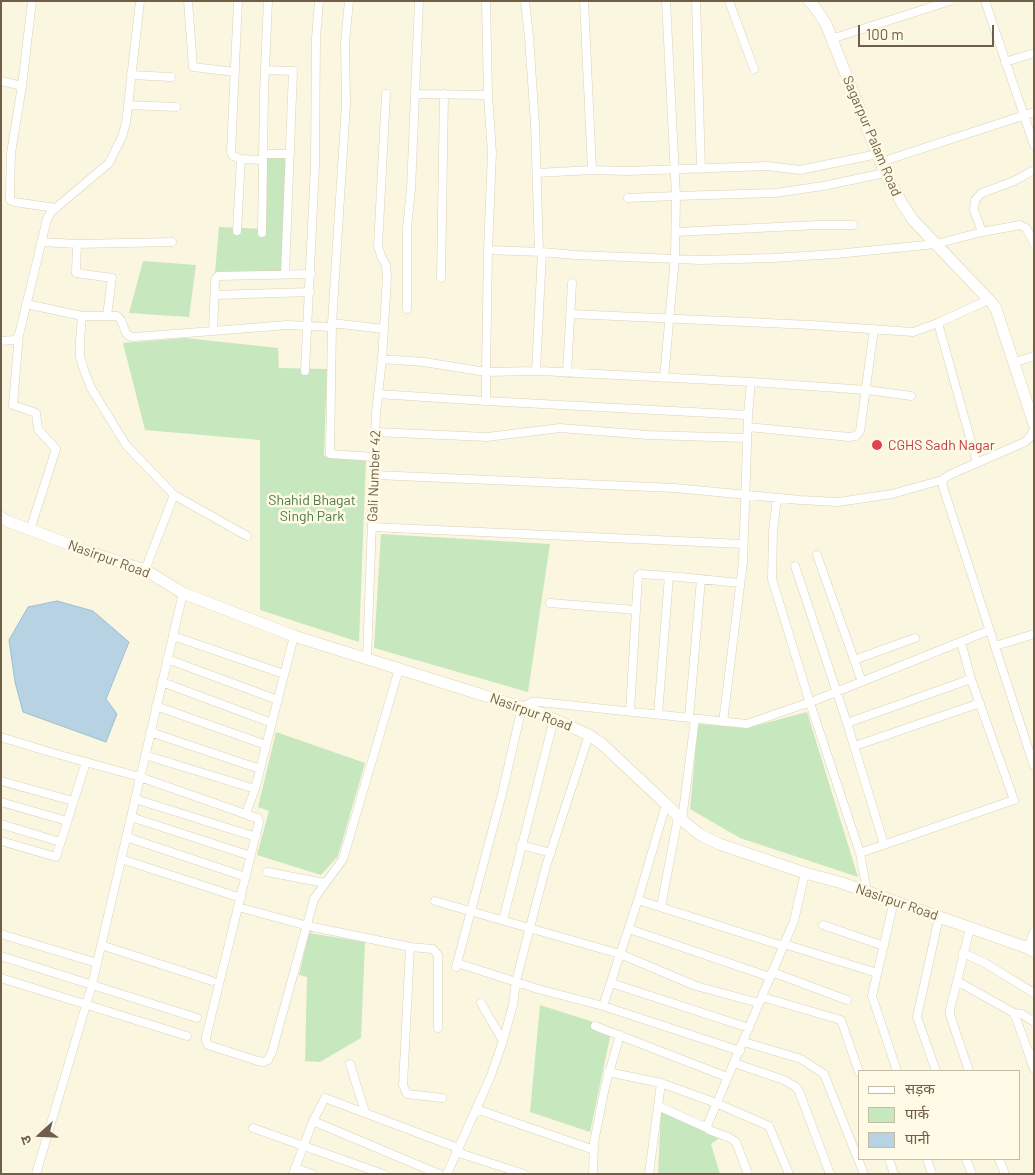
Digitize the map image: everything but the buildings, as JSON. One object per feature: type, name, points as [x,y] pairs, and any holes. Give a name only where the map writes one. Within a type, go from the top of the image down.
[{"type":"street","points":[[32,1],[22,86],[11,152],[10,200],[56,208]]},
{"type":"street","points":[[30,530],[56,449],[38,429],[36,413],[13,405],[20,332],[47,219],[56,208],[109,163],[122,137],[128,106],[140,1]]},
{"type":"street","points":[[188,1],[193,68],[235,72]]},
{"type":"street","points":[[238,1],[231,152],[233,156],[241,159],[290,154]]},
{"type":"street","points":[[262,233],[268,1]]},
{"type":"street","points":[[305,371],[311,274],[315,165],[316,38],[319,1]]},
{"type":"street","points":[[348,1],[345,44],[346,104],[332,325],[330,454],[374,457]]},
{"type":"street","points":[[407,309],[407,228],[411,190],[419,1]]},
{"type":"street","points":[[486,1],[488,95],[492,153],[488,250],[486,401]]},
{"type":"street","points":[[525,1],[531,56],[540,252],[536,371]]},
{"type":"street","points":[[584,1],[592,170]]},
{"type":"street","points":[[664,378],[676,232],[675,169],[666,1]]},
{"type":"street","points":[[696,1],[701,169]]},
{"type":"street","points":[[729,1],[754,69]]},
{"type":"street","name":"Sagarpur Palam Road","points":[[809,1],[821,15],[881,163],[908,214],[996,309],[1033,424]]},
{"type":"street","points":[[831,39],[950,1]]},
{"type":"street","points":[[985,1],[1034,145]]},
{"type":"street","points":[[1005,62],[1034,53]]},
{"type":"street","points":[[265,70],[293,71],[285,274]]},
{"type":"street","points":[[132,75],[171,78]]},
{"type":"street","points":[[1,81],[22,86]]},
{"type":"street","name":"Gali Number 42","points":[[367,658],[375,432],[382,359],[387,270],[378,246],[386,94]]},
{"type":"street","points":[[415,94],[488,95]]},
{"type":"street","points":[[441,278],[444,94]]},
{"type":"street","points":[[128,106],[176,107]]},
{"type":"street","points":[[628,198],[775,193],[823,186],[881,163],[1034,112]]},
{"type":"street","points":[[1,151],[11,152]]},
{"type":"street","points":[[238,231],[241,159]]},
{"type":"street","points":[[537,173],[773,166],[800,170],[881,163]]},
{"type":"street","points":[[982,232],[974,210],[975,200],[982,193],[1014,181],[1034,170]]},
{"type":"street","points":[[1,189],[10,190]]},
{"type":"street","points":[[676,232],[818,225],[854,226]]},
{"type":"street","points":[[488,250],[730,260],[836,254],[936,244],[982,232],[1024,225],[1034,243]]},
{"type":"street","points":[[42,242],[78,244],[172,242]]},
{"type":"street","points":[[78,244],[76,273],[112,278],[107,315]]},
{"type":"street","points":[[213,332],[214,295],[216,278],[218,276],[311,274]]},
{"type":"street","points":[[568,372],[572,282]]},
{"type":"street","points":[[214,295],[310,292]]},
{"type":"street","points":[[571,314],[811,324],[913,332],[938,323],[988,300]]},
{"type":"street","points":[[26,304],[82,316],[114,315],[120,317],[126,333],[134,337],[287,325],[332,325],[384,329]]},
{"type":"street","points":[[82,316],[80,357],[91,388],[126,445],[167,490],[247,536]]},
{"type":"street","points":[[938,323],[977,463]]},
{"type":"street","points":[[748,427],[853,437],[858,434],[867,390],[874,329]]},
{"type":"street","points":[[1,341],[15,340],[20,332]]},
{"type":"street","points":[[1014,363],[1034,356]]},
{"type":"street","points":[[382,359],[424,362],[486,372],[568,372],[751,382],[867,390],[911,396]]},
{"type":"street","points":[[724,722],[744,544],[747,438],[751,382]]},
{"type":"street","points":[[378,394],[748,415]]},
{"type":"street","points":[[374,475],[675,488],[800,500],[846,501],[892,494],[942,480],[949,475],[1025,442],[1030,437],[1033,424]]},
{"type":"street","points":[[375,432],[487,437],[560,428],[648,435],[747,438]]},
{"type":"street","points":[[942,480],[1034,766]]},
{"type":"street","points":[[145,570],[174,495]]},
{"type":"street","points":[[777,498],[773,531],[772,579],[810,703],[860,853],[868,892]]},
{"type":"street","name":"Nasirpur Road","points":[[1,517],[7,521],[92,553],[145,570],[183,593],[294,636],[522,707],[554,719],[589,735],[602,744],[680,819],[699,834],[719,844],[805,873],[842,883],[1031,950]]},
{"type":"street","points":[[372,527],[744,544]]},
{"type":"street","points":[[817,555],[862,682]]},
{"type":"street","points":[[795,566],[838,692],[884,844]]},
{"type":"street","points":[[630,711],[638,575],[740,582]]},
{"type":"street","points":[[658,714],[669,576]]},
{"type":"street","points":[[661,906],[680,819],[692,718],[701,579]]},
{"type":"street","points":[[36,1174],[92,986],[183,593]]},
{"type":"street","points":[[550,603],[636,610]]},
{"type":"street","points":[[740,1051],[603,1006],[457,965],[502,794],[522,707],[532,702],[539,702],[747,724],[810,703],[990,630]]},
{"type":"street","points":[[996,646],[1034,634]]},
{"type":"street","points":[[173,636],[284,674]]},
{"type":"street","points":[[248,815],[247,811],[255,789],[294,636]]},
{"type":"street","points":[[854,660],[915,638]]},
{"type":"street","points":[[860,853],[1014,800],[971,679],[960,642]]},
{"type":"street","points":[[168,659],[278,700]]},
{"type":"street","points":[[1,737],[140,777],[259,819],[206,1042],[208,1045],[263,1062],[268,1060],[272,1052],[314,899],[343,859],[348,845],[399,669]]},
{"type":"street","points":[[847,723],[971,679]]},
{"type":"street","points":[[162,682],[272,723]]},
{"type":"street","points":[[855,746],[980,703]]},
{"type":"street","points":[[156,706],[266,745]]},
{"type":"street","points":[[502,920],[554,719]]},
{"type":"street","points":[[150,732],[260,769]]},
{"type":"street","points":[[448,1174],[490,1078],[502,1041],[546,866],[589,735]]},
{"type":"street","points":[[145,755],[255,789]]},
{"type":"street","points":[[1,841],[56,857],[86,762]]},
{"type":"street","points":[[1,781],[73,801]]},
{"type":"street","points":[[135,799],[256,837]]},
{"type":"street","points":[[1,802],[67,821]]},
{"type":"street","points":[[603,1006],[638,900],[666,804]]},
{"type":"street","points":[[131,817],[251,856]]},
{"type":"street","points":[[1,824],[60,842]]},
{"type":"street","points":[[126,837],[246,877]]},
{"type":"street","points":[[521,845],[551,853]]},
{"type":"street","points":[[121,858],[241,898]]},
{"type":"street","points":[[268,872],[325,883]]},
{"type":"street","points":[[707,1128],[794,921],[805,873]]},
{"type":"street","points":[[638,900],[877,973]]},
{"type":"street","points":[[434,901],[620,954],[696,986],[841,1020],[858,1070]]},
{"type":"street","points":[[894,901],[872,992],[872,1000],[897,1070]]},
{"type":"street","points":[[238,907],[308,926],[410,947],[432,949],[438,955],[438,1028]]},
{"type":"street","points":[[936,1070],[918,1021],[917,1013],[939,917]]},
{"type":"street","points":[[823,925],[884,946]]},
{"type":"street","points":[[969,1070],[950,1010],[970,928]]},
{"type":"street","points":[[628,929],[847,1000]]},
{"type":"street","points":[[1031,950],[1034,932]]},
{"type":"street","points":[[1,934],[97,962]]},
{"type":"street","points":[[101,945],[212,981]]},
{"type":"street","points":[[410,947],[403,1085],[407,1094],[442,1098]]},
{"type":"street","points":[[963,953],[985,963],[1034,993]]},
{"type":"street","points":[[1,956],[197,1018]]},
{"type":"street","points":[[1,978],[187,1036]]},
{"type":"street","points":[[610,982],[749,1028]]},
{"type":"street","points":[[957,982],[1014,1012],[1022,1014],[1034,1022]]},
{"type":"street","points":[[481,1003],[502,1041]]},
{"type":"street","points":[[1014,1012],[1031,1053],[1034,1069]]},
{"type":"street","points":[[594,1026],[620,1034],[727,1077]]},
{"type":"street","points":[[593,1174],[594,1150],[608,1072],[620,1034]]},
{"type":"street","points":[[744,1042],[801,1059],[824,1074],[858,1159]]},
{"type":"street","points":[[734,1063],[784,1080],[796,1087],[830,1174]]},
{"type":"street","points":[[350,1064],[365,1112]]},
{"type":"street","points":[[608,1072],[660,1082],[769,1126],[789,1174]]},
{"type":"street","points":[[649,1174],[660,1082]]},
{"type":"street","points":[[312,1174],[294,1171],[313,1121],[325,1098],[524,1174]]},
{"type":"street","points":[[658,1106],[736,1142],[748,1174]]},
{"type":"street","points":[[476,1109],[594,1150]]},
{"type":"street","points":[[313,1121],[439,1174]]},
{"type":"street","points":[[253,1128],[384,1174]]},
{"type":"street","points":[[858,1160],[864,1174]]},
{"type":"street","points":[[888,1160],[894,1174]]},
{"type":"street","points":[[927,1160],[932,1174]]},
{"type":"street","points":[[966,1160],[972,1174]]},
{"type":"street","points":[[999,1160],[1004,1174]]},
{"type":"green space","points":[[289,155],[281,274],[215,273],[219,227],[265,229],[265,156]]},
{"type":"green space","points":[[143,261],[196,265],[189,317],[129,313]]},
{"type":"green space","name":"Shahid Bhagat Singh Park","points":[[185,338],[278,348],[279,368],[327,369],[324,456],[366,459],[359,642],[260,610],[260,440],[145,430],[123,343]]},
{"type":"green space","name":"Shahid Bhagat Singh Park","points":[[381,534],[550,544],[528,692],[374,648]]},
{"type":"green space","points":[[807,712],[858,877],[740,838],[690,809],[698,724],[747,728]]},
{"type":"green space","points":[[276,732],[365,763],[338,856],[321,875],[257,855],[269,811],[258,807]]},
{"type":"green space","points":[[309,933],[365,942],[361,1038],[320,1062],[305,1061],[307,977],[299,975]]},
{"type":"green space","points":[[540,1005],[612,1028],[590,1132],[530,1112]]},
{"type":"green space","points":[[661,1111],[721,1137],[711,1144],[720,1174],[658,1174]]},
{"type":"water","points":[[57,601],[93,611],[129,642],[106,699],[117,714],[106,742],[23,712],[15,682],[9,640],[28,607]]},
{"type":"place","name":"CGHS Sadh Nagar","points":[[877,445]]}]
